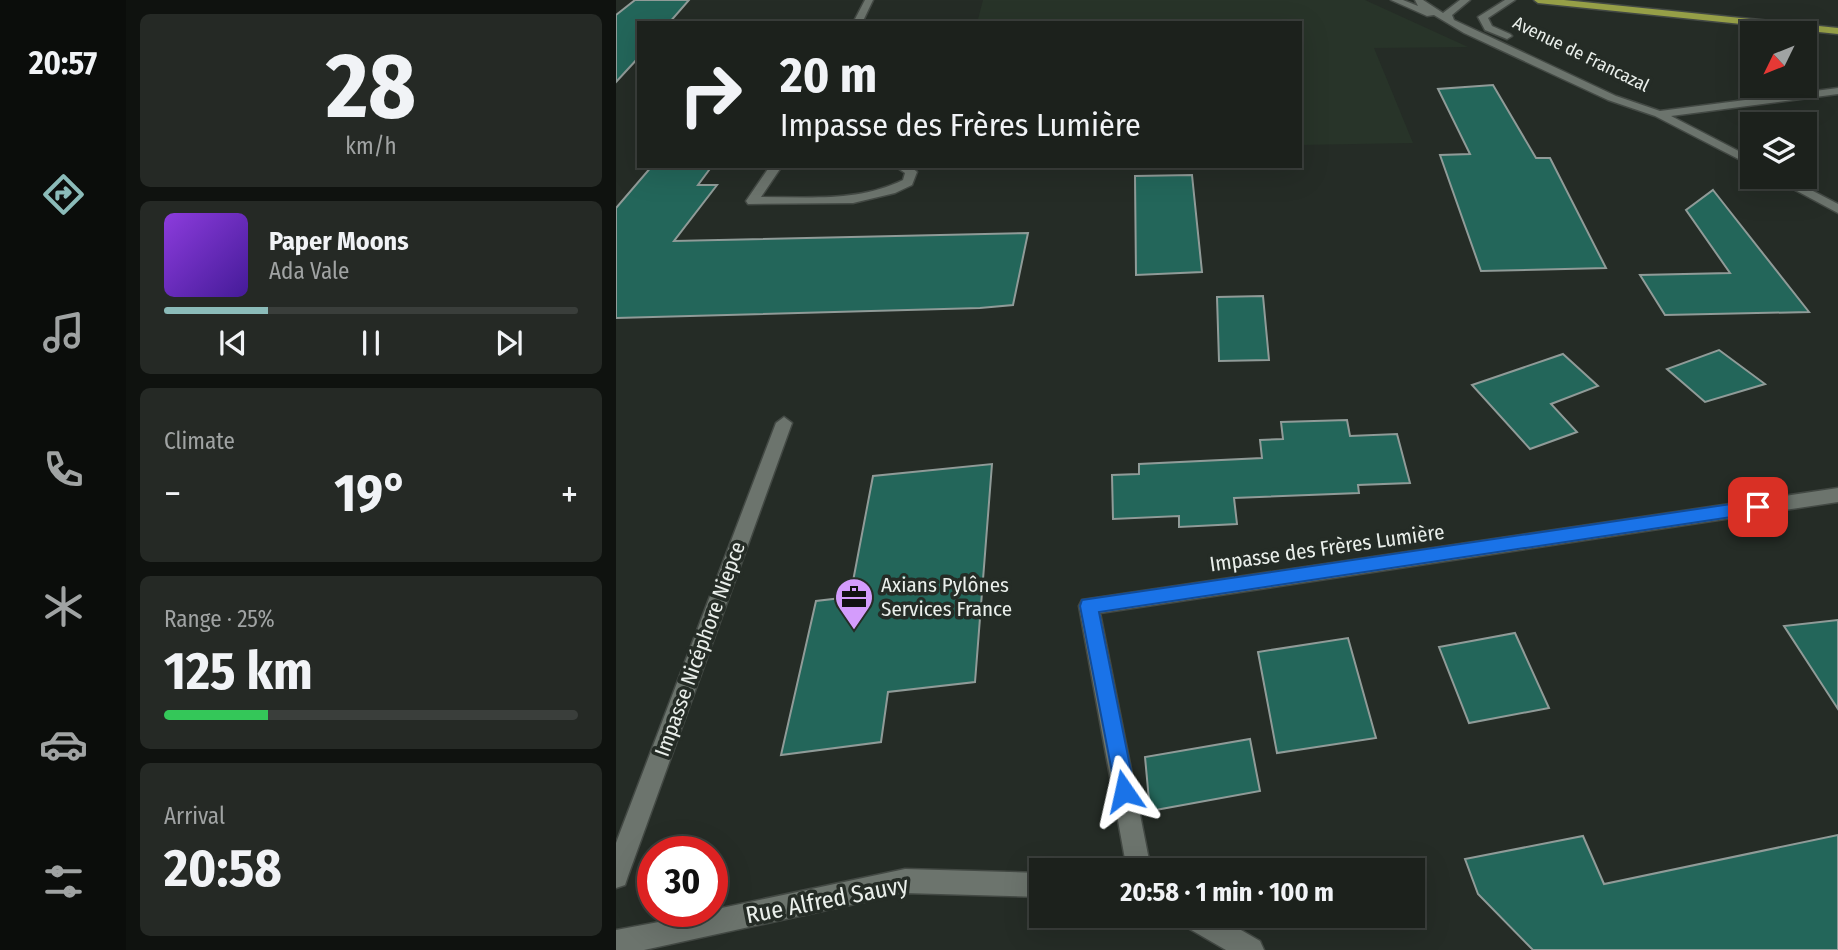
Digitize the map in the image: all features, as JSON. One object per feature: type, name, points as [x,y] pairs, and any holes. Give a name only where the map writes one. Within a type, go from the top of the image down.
[{"type":"main road","points":[[1538,0],[1838,31]]},
{"type":"street","points":[[858,21],[870,0]]},
{"type":"street","name":"Avenue de Francazal","points":[[1395,0],[1450,21]]},
{"type":"street","name":"Avenue de Francazal","points":[[1419,0],[1422,5],[1450,21],[1612,98],[1659,114]]},
{"type":"street","points":[[1450,21],[1447,14],[1466,0]]},
{"type":"street","name":"Avenue de Francazal","points":[[1511,0],[1483,17],[1488,28],[1513,39]]},
{"type":"street","name":"Avenue de Francazal","points":[[1550,56],[1575,68]]},
{"type":"street","name":"Avenue de Francazal","points":[[1587,74],[1624,91],[1659,114],[1740,157]]},
{"type":"street","points":[[1659,114],[1838,92]]},
{"type":"street","points":[[775,168],[752,201],[872,198],[891,192],[908,182],[911,172],[904,168]]},
{"type":"street","points":[[1800,189],[1838,209]]},
{"type":"street","name":"Impasse Nicéphore Niepce","points":[[616,876],[784,423]]},
{"type":"street","name":"Impasse des Frères Lumière","points":[[1137,858],[1089,606],[1838,495]]},
{"type":"street","name":"Rue Alfred Sauvy","points":[[616,943],[905,881],[1029,885]]},
{"type":"street","points":[[1213,928],[1251,950]]},
{"type":"shaded area","points":[[983,0],[1365,0],[1468,47],[1374,48],[1413,143],[1302,145],[1302,21],[978,21]]},
{"type":"building","points":[[635,0],[689,0],[671,21],[637,21],[637,59],[616,82],[616,15]]},
{"type":"building","points":[[1493,85],[1536,158],[1550,158],[1606,268],[1481,271],[1440,155],[1470,154],[1438,89]]},
{"type":"building","points":[[650,168],[711,168],[698,185],[717,185],[674,241],[1028,233],[1013,305],[616,318],[616,208]]},
{"type":"building","points":[[1192,175],[1202,272],[1136,275],[1135,176]]},
{"type":"building","points":[[1713,190],[1809,312],[1665,315],[1640,275],[1730,273],[1686,210]]},
{"type":"building","points":[[1263,296],[1269,360],[1219,361],[1217,297]]},
{"type":"building","points":[[1719,350],[1765,384],[1705,402],[1667,369]]},
{"type":"building","points":[[1563,354],[1598,386],[1551,404],[1577,432],[1530,449],[1472,385]]},
{"type":"building","points":[[1347,420],[1350,436],[1397,434],[1410,483],[1358,485],[1359,493],[1234,498],[1237,524],[1179,527],[1179,516],[1113,519],[1112,475],[1139,474],[1139,464],[1262,458],[1260,440],[1283,439],[1281,422]]},
{"type":"building","points":[[992,464],[975,682],[888,692],[881,742],[781,755],[816,601],[850,597],[873,476]]},
{"type":"building","points":[[1838,620],[1838,709],[1784,626]]},
{"type":"building","points":[[1515,633],[1549,708],[1469,723],[1439,647]]},
{"type":"building","points":[[1348,638],[1376,738],[1277,753],[1258,652]]},
{"type":"building","points":[[1250,739],[1260,791],[1150,811],[1145,757]]},
{"type":"building","points":[[1838,835],[1838,950],[1533,950],[1478,894],[1465,859],[1583,836],[1604,884]]},
{"type":"place","name":"Axians Pylônes Services France","points":[[854,631]]},
{"type":"route","points":[[1124,791],[1089,606],[1758,507]]}]
